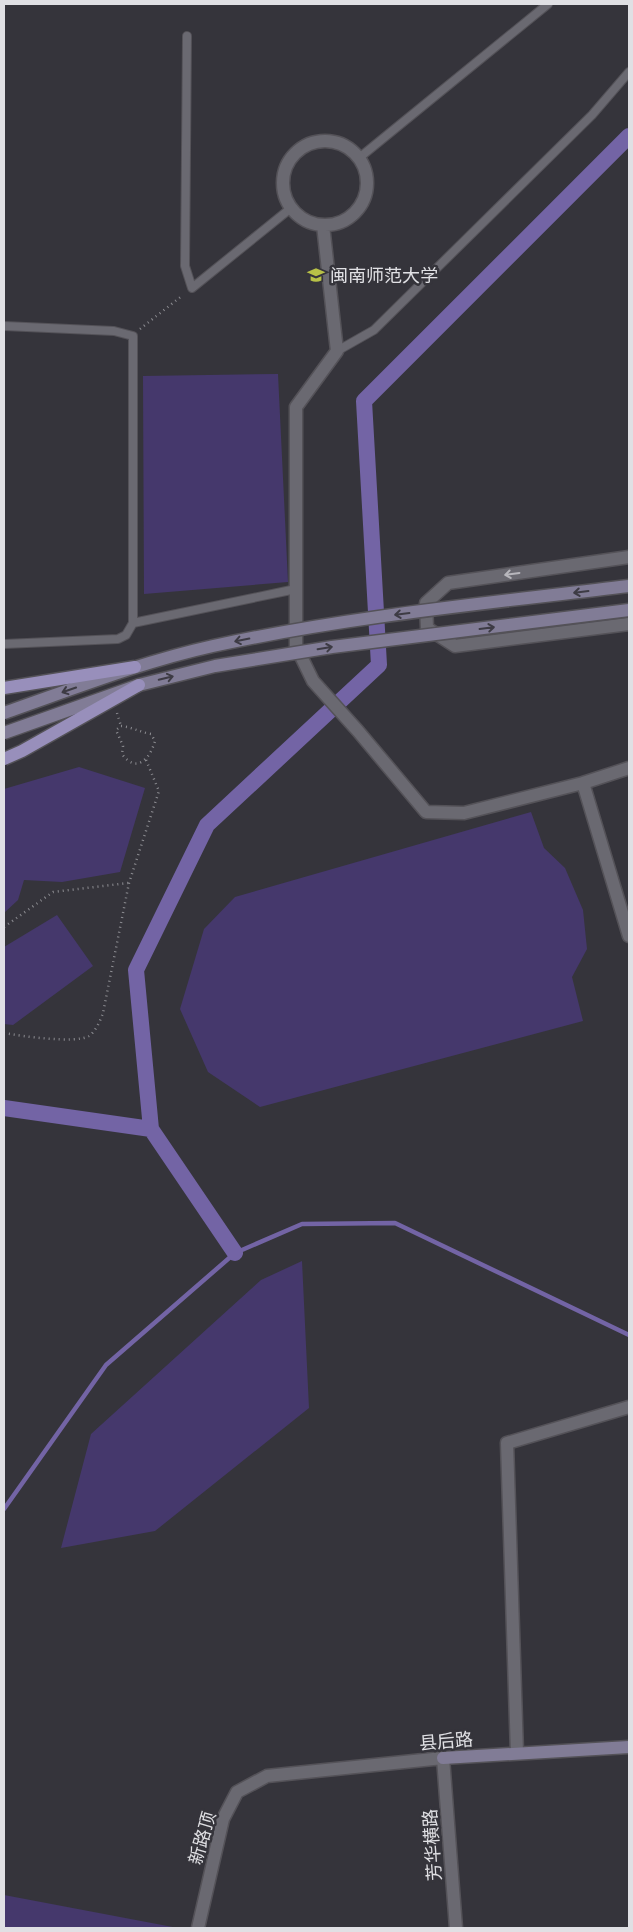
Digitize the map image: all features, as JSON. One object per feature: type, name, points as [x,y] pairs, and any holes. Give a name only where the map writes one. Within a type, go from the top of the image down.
[{"type":"main road","points":[[4,688],[135,667]]},
{"type":"main road","points":[[4,759],[22,751],[139,685]]},
{"type":"street","points":[[324,140],[338,142],[349,148],[359,158],[365,170],[367,183],[365,196],[358,208],[343,220],[324,225],[311,223],[300,217],[291,208],[285,196],[282,183],[287,164],[299,148],[311,142],[324,140]]},
{"type":"street","points":[[324,225],[337,351],[296,407],[296,646],[313,681],[426,812],[464,813],[584,783],[629,768]]},
{"type":"street","points":[[629,557],[448,583],[426,602],[427,628],[455,646],[629,624]]},
{"type":"street","points":[[4,713],[135,667],[212,646],[327,624],[629,586]]},
{"type":"street","points":[[4,733],[139,685],[215,666],[332,646],[629,610]]},
{"type":"street","points":[[584,783],[629,936]]},
{"type":"street","points":[[517,1753],[507,1443],[629,1407]]},
{"type":"street","name":"县后路","points":[[267,1776],[443,1758],[629,1747]]},
{"type":"street","name":"芳华横路","points":[[443,1758],[456,1928]]},
{"type":"street","name":"新路顶","points":[[198,1928],[223,1819],[237,1792],[267,1776]]},
{"type":"lane","points":[[359,158],[548,4]]},
{"type":"lane","points":[[187,36],[185,266],[192,288],[291,208]]},
{"type":"lane","points":[[337,351],[374,330],[592,115],[629,72]]},
{"type":"lane","points":[[4,326],[114,331],[133,336],[133,623],[126,635],[118,639],[4,644]]},
{"type":"lane","points":[[133,623],[296,589]]},
{"type":"path","points":[[133,336],[192,288]]},
{"type":"path","points":[[121,726],[130,726],[138,731],[151,734],[155,741],[152,752],[146,760],[137,764],[127,760],[122,754],[123,746],[116,730],[121,726]]},
{"type":"path","points":[[4,1033],[76,1040],[88,1036],[98,1025],[103,1013],[129,883],[159,791],[146,760]]},
{"type":"path","points":[[4,927],[53,892],[129,883]]},
{"type":"shaded area","points":[[278,374],[288,582],[144,594],[143,376]]},
{"type":"shaded area","points":[[79,767],[145,788],[120,872],[62,882],[24,880],[18,900],[4,913],[4,789]]},
{"type":"shaded area","points":[[531,812],[544,848],[565,868],[583,910],[587,949],[572,977],[583,1021],[260,1107],[208,1072],[180,1009],[204,929],[235,897]]},
{"type":"shaded area","points":[[57,915],[93,966],[13,1025],[4,1024],[4,947]]},
{"type":"shaded area","points":[[302,1261],[309,1408],[155,1531],[61,1548],[91,1434],[261,1280]]},
{"type":"shaded area","points":[[4,1895],[178,1928],[4,1928]]},
{"type":"waterway","points":[[4,1108],[151,1129],[136,970],[207,825],[379,665],[364,401],[629,136]]},
{"type":"waterway","points":[[151,1129],[235,1253]]},
{"type":"waterway","points":[[4,1509],[106,1365],[235,1253],[302,1224],[395,1223],[629,1335]]},
{"type":"place","name":"闽南师范大学","points":[[316,275]]}]
